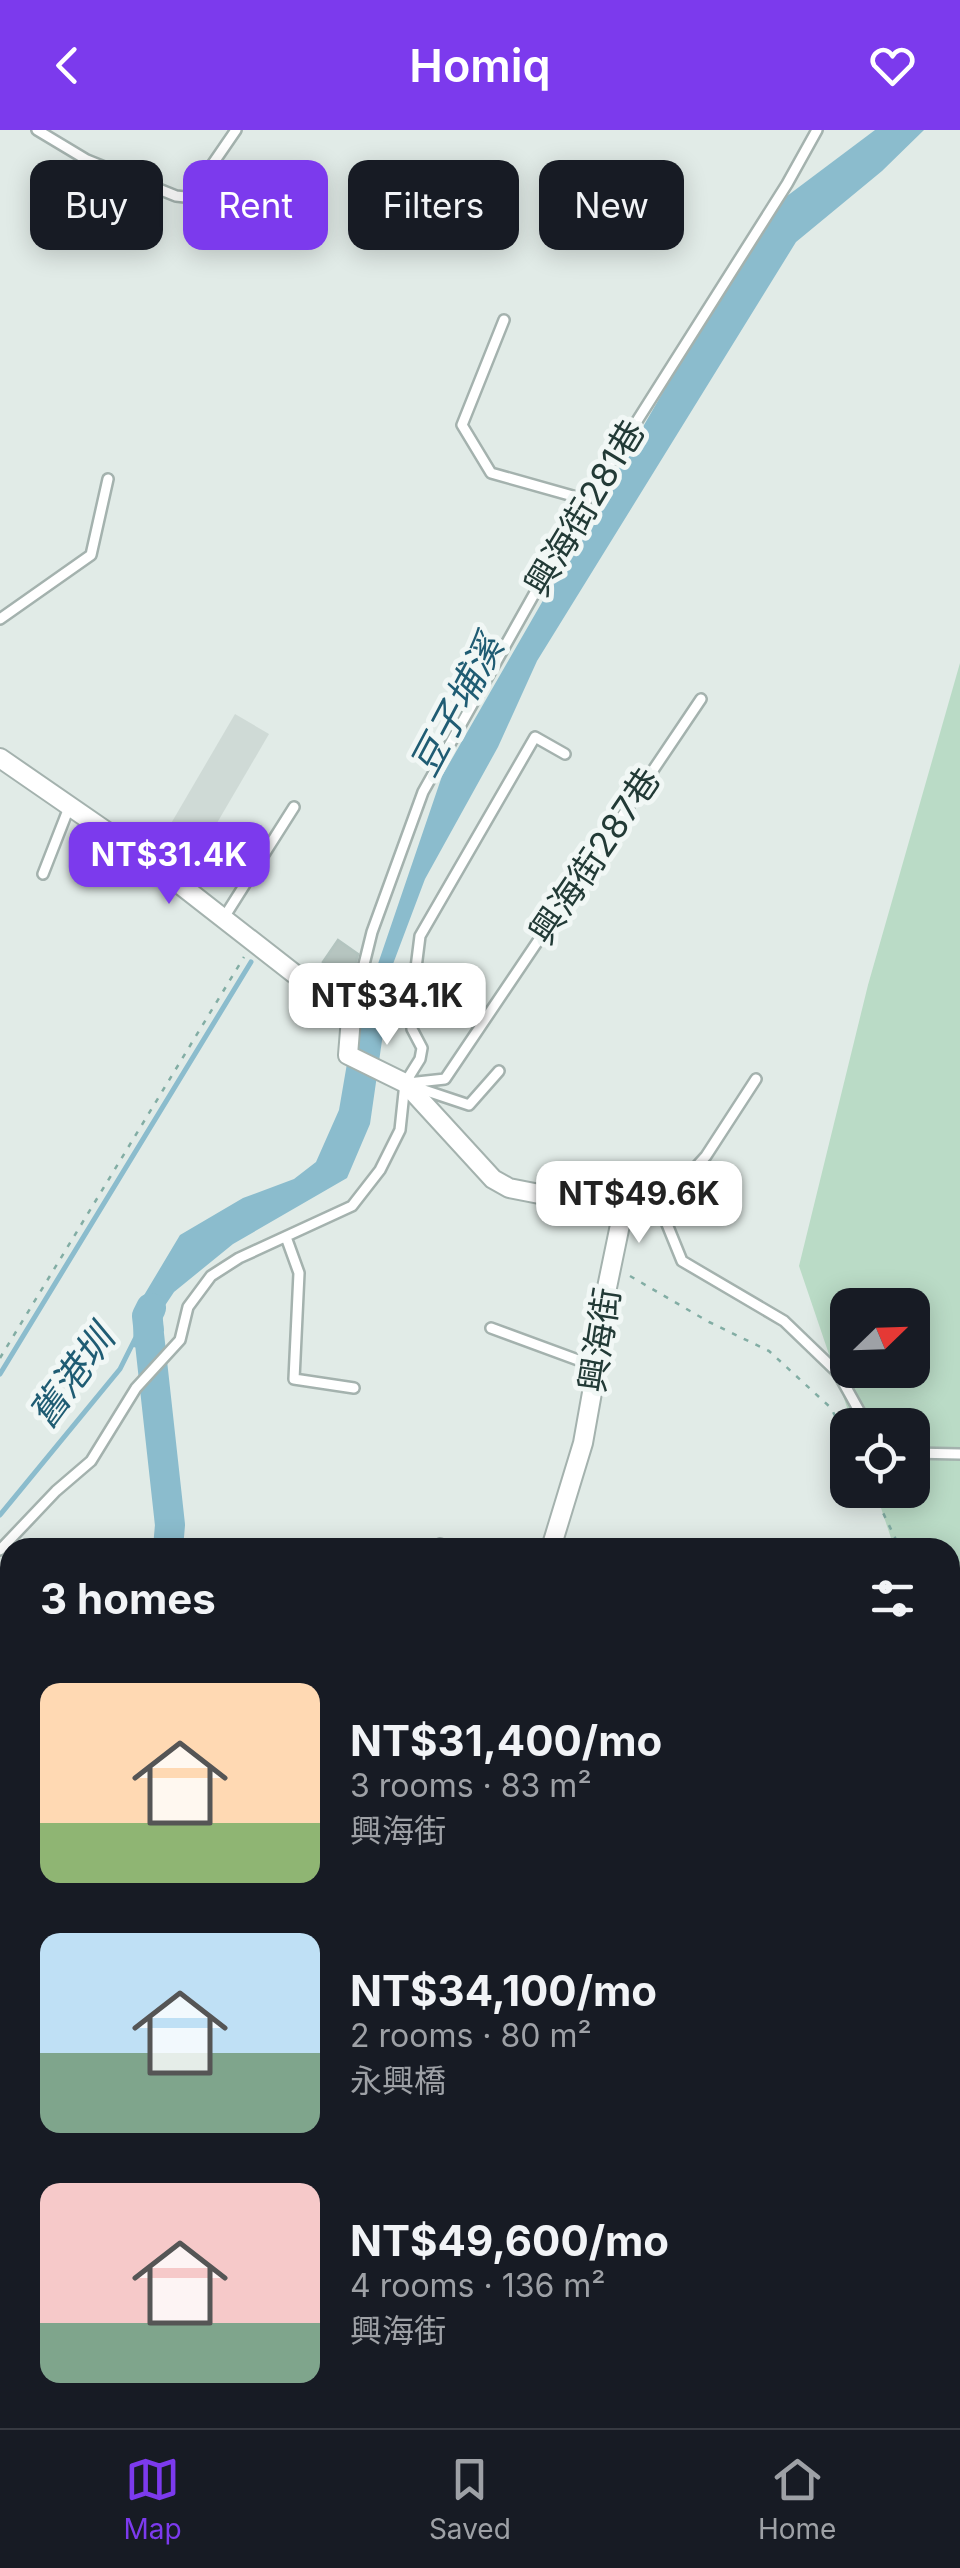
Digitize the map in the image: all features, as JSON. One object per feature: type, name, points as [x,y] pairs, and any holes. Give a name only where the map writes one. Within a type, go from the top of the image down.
[{"type":"street","points":[[0,758],[155,865],[350,1018],[348,1055],[405,1083],[492,1179],[509,1188],[621,1210]]},
{"type":"street","name":"興海街","points":[[553,1538],[583,1443],[621,1210]]},
{"type":"lane","points":[[37,130],[87,160],[185,197],[192,194],[236,130]]},
{"type":"lane","name":"興海街281巷","points":[[350,1018],[372,932],[423,792],[586,500],[787,184],[817,130]]},
{"type":"lane","points":[[504,320],[462,425],[491,473],[586,500]]},
{"type":"lane","points":[[0,619],[91,555],[108,479]]},
{"type":"lane","name":"興海街287巷","points":[[405,1083],[445,1079],[701,699]]},
{"type":"lane","points":[[11,1538],[56,1490],[91,1461],[136,1388],[180,1340],[188,1307],[211,1276],[239,1258],[352,1206],[380,1170],[400,1130],[405,1083],[420,1059],[422,1048],[412,1029],[420,936],[536,737],[566,754]]},
{"type":"lane","points":[[43,874],[70,805]]},
{"type":"lane","points":[[223,920],[294,807]]},
{"type":"lane","points":[[405,1083],[469,1105],[499,1070]]},
{"type":"lane","points":[[621,1210],[660,1208],[706,1156],[756,1079]]},
{"type":"lane","points":[[660,1208],[682,1260],[784,1321],[838,1373],[858,1408]]},
{"type":"lane","points":[[286,1236],[299,1274],[294,1379],[354,1388]]},
{"type":"lane","points":[[491,1328],[597,1367]]},
{"type":"lane","points":[[930,1453],[960,1454]]},
{"type":"path","points":[[0,1358],[253,943]]},
{"type":"path","points":[[611,1266],[769,1351],[831,1408]]},
{"type":"path","points":[[881,1508],[895,1538]]},
{"type":"shaded area","points":[[235,714],[269,734],[186,876],[152,856]]},
{"type":"green space","points":[[960,663],[960,1538],[891,1538],[881,1508],[930,1508],[930,1408],[847,1408],[840,1388],[930,1388],[930,1288],[830,1288],[830,1357],[799,1266],[868,985]]},
{"type":"water","name":"豆子埔溪","points":[[875,130],[924,130],[882,171],[796,242],[537,661],[498,747],[425,879],[393,964],[370,1124],[347,1178],[233,1244],[174,1292],[162,1310],[164,1331],[145,1349],[133,1347],[134,1312],[180,1235],[243,1198],[294,1179],[316,1162],[339,1110],[350,1046],[442,776],[697,333],[787,196]]},
{"type":"building","points":[[338,940],[358,954],[348,979],[323,962]]},
{"type":"waterway","points":[[0,1374],[251,962]]},
{"type":"waterway","points":[[151,1308],[147,1316],[169,1538]]},
{"type":"waterway","name":"舊港圳","points":[[0,1515],[120,1369],[135,1339]]}]
